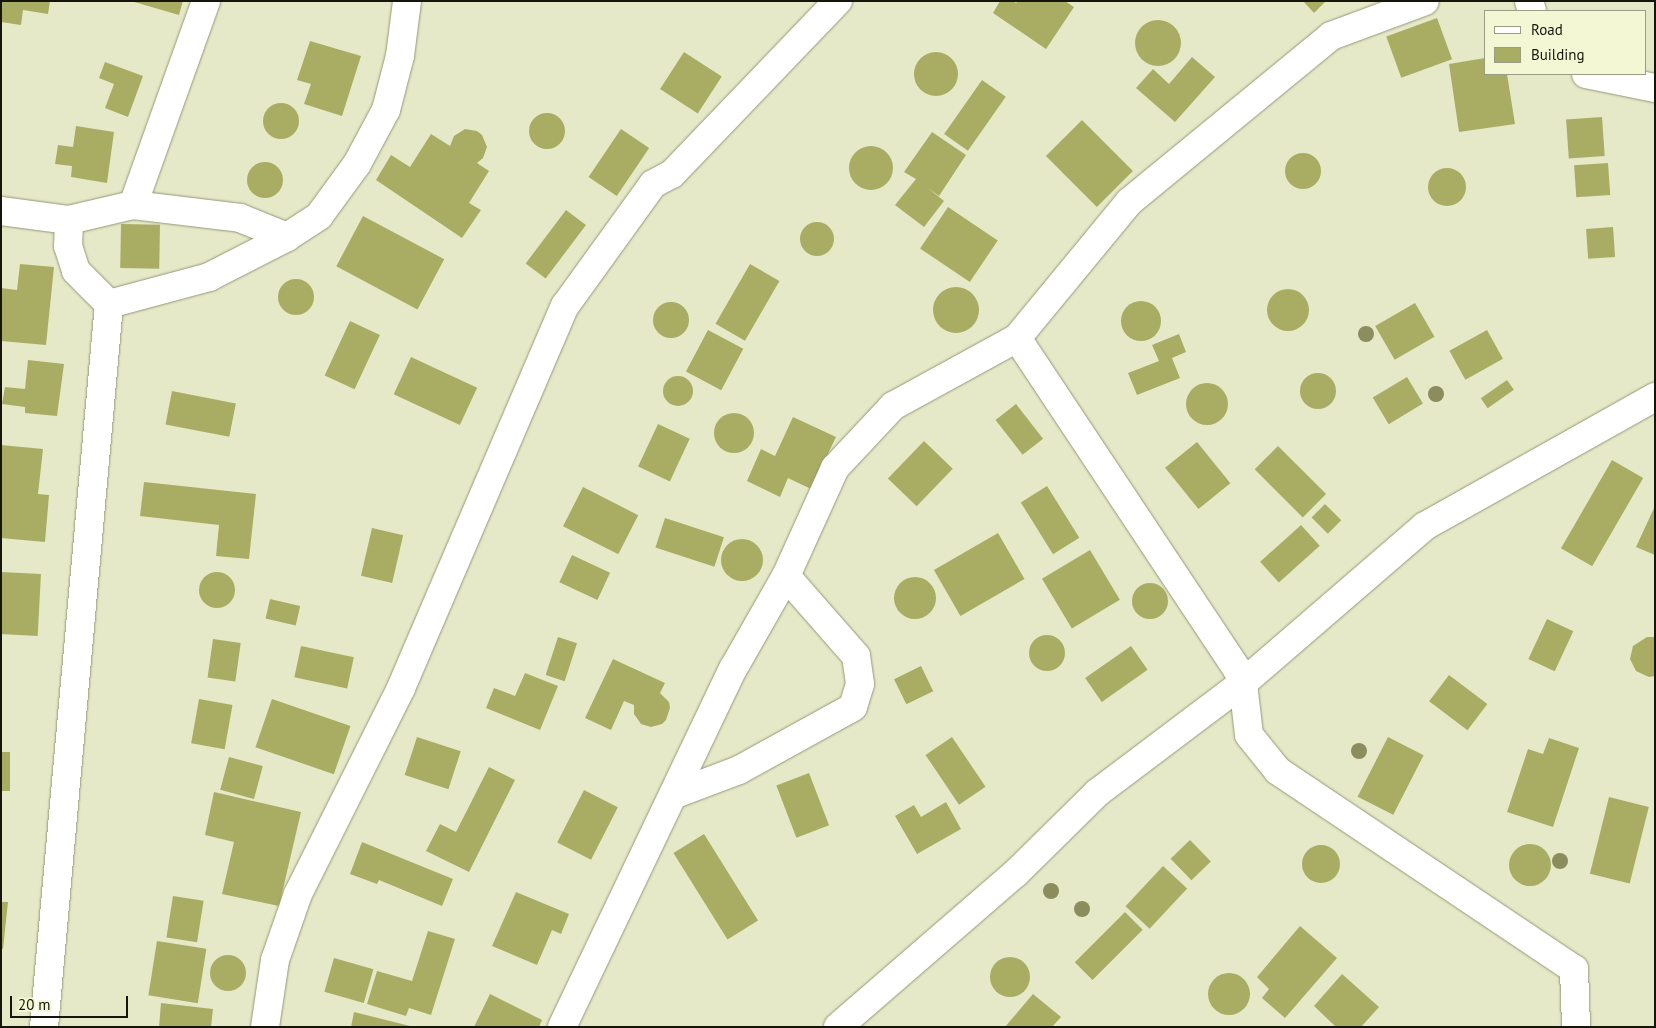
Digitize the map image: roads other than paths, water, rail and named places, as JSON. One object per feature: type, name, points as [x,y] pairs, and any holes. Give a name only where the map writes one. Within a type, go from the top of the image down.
[{"type":"street","points":[[133,205],[206,1]]},
{"type":"street","points":[[109,304],[209,277],[287,238],[319,216],[358,164],[386,110],[400,56],[407,1]]},
{"type":"street","points":[[265,1027],[275,960],[298,894],[401,688],[565,306],[653,184],[672,174],[838,1]]},
{"type":"street","points":[[562,1027],[733,669],[786,576],[835,468],[893,406],[1017,338],[1137,196],[1331,36],[1425,1]]},
{"type":"street","points":[[1591,75],[1655,88]]},
{"type":"street","points":[[1,211],[69,220],[133,205],[240,218],[287,238]]},
{"type":"street","points":[[69,220],[68,246],[76,271],[109,304]]},
{"type":"street","points":[[44,1027],[109,304]]},
{"type":"street","points":[[1017,338],[1237,670],[1243,683],[1249,735],[1278,771],[1574,969],[1576,1027]]},
{"type":"street","points":[[838,1027],[1016,873],[1097,793],[1243,683],[1425,526],[1655,397]]},
{"type":"street","points":[[673,795],[738,770],[853,707],[860,684],[856,656],[786,576]]}]
